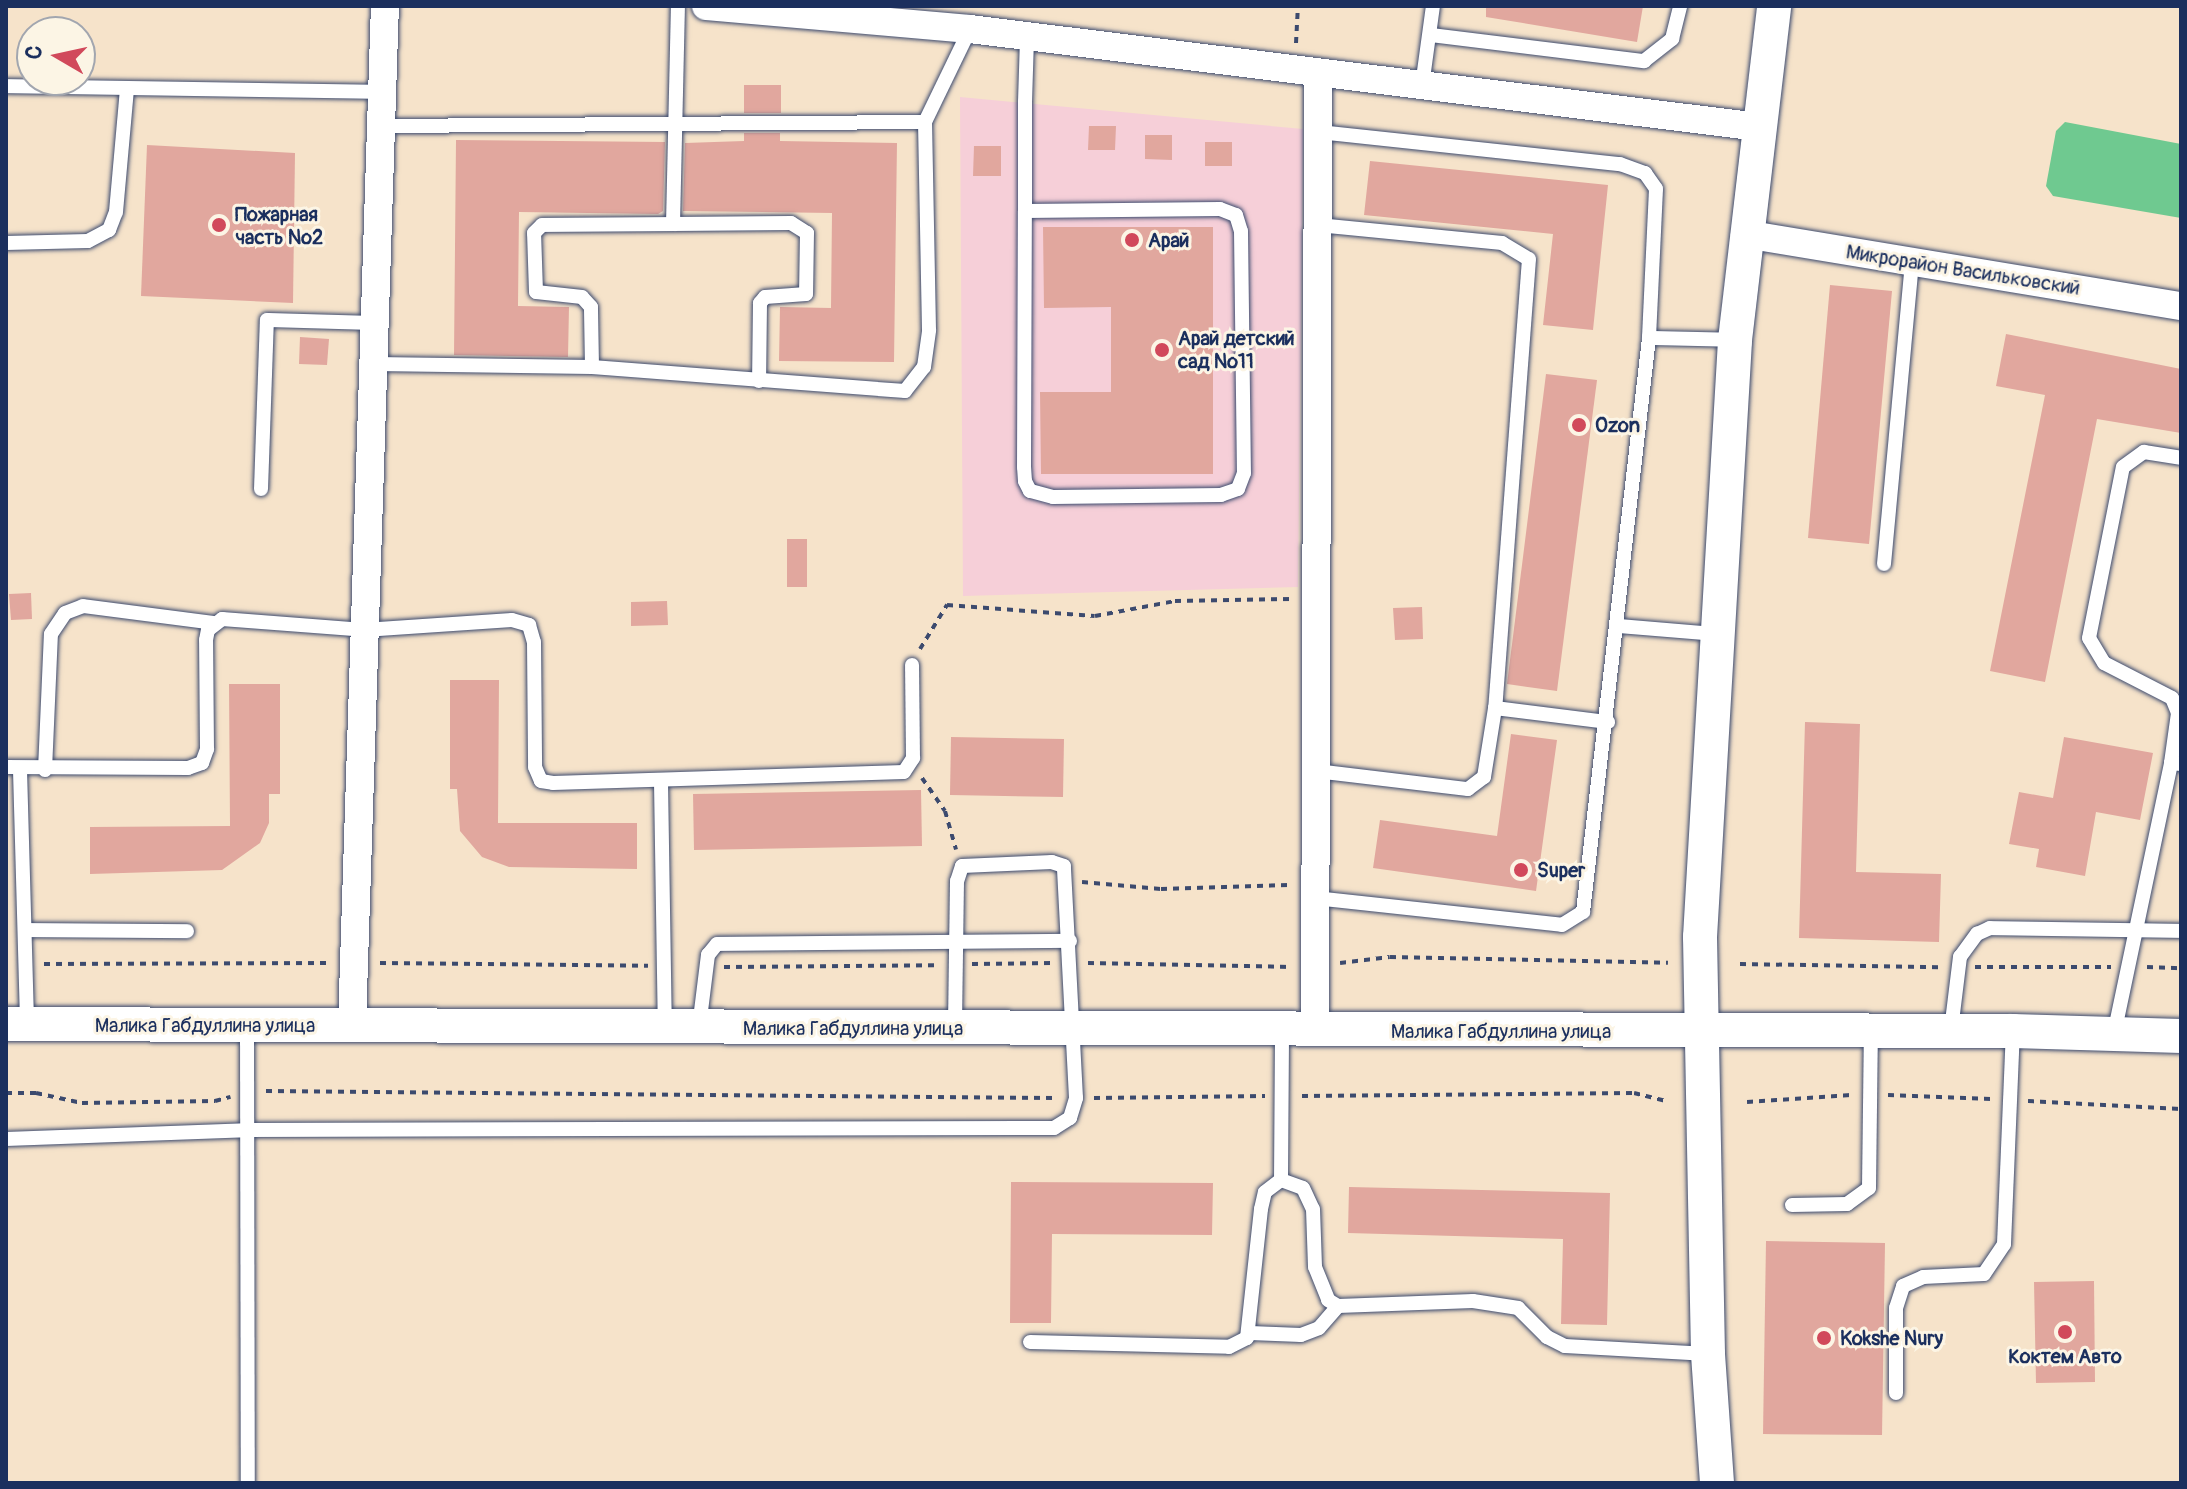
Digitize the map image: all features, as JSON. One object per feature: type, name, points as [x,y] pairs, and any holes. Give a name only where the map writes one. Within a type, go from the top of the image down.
[{"type":"street","points":[[352,1025],[385,6]]},
{"type":"street","points":[[706,6],[972,17],[1027,37],[1759,127]]},
{"type":"street","points":[[1717,1483],[1708,1354],[1700,1031],[1716,634],[1735,340],[1774,6]]},
{"type":"street","points":[[1299,1030],[1315,892],[1314,599],[1319,132],[1311,73]]},
{"type":"street","name":"Микрорайон Васильковский","points":[[1745,234],[2181,306]]},
{"type":"street","name":"Малика Габдуллина улица","points":[[16,1024],[1871,1030],[2181,1036]]},
{"type":"lane","points":[[673,224],[678,6]]},
{"type":"lane","points":[[1422,86],[1433,6]]},
{"type":"lane","points":[[1431,35],[1644,61],[1672,39],[1680,6]]},
{"type":"lane","points":[[375,364],[592,367],[905,391],[924,367],[929,330],[925,122],[972,17]]},
{"type":"lane","points":[[1025,211],[1220,209],[1236,215],[1241,231],[1244,473],[1238,489],[1221,495],[1053,497],[1030,491],[1024,467],[1025,211],[1027,37]]},
{"type":"lane","points":[[6,86],[382,92]]},
{"type":"lane","points":[[6,243],[88,241],[109,230],[116,212],[127,88]]},
{"type":"lane","points":[[381,126],[675,128],[925,122]]},
{"type":"lane","points":[[1315,892],[1562,925],[1578,919],[1586,904],[1620,626],[1649,338],[1656,189],[1645,173],[1620,164],[1319,132]]},
{"type":"lane","points":[[592,367],[588,301],[540,295],[533,287],[537,228],[791,223],[807,233],[806,294],[765,297],[760,303],[759,381]]},
{"type":"lane","points":[[1316,771],[1468,789],[1484,777],[1495,708],[1529,259],[1502,243],[1318,225]]},
{"type":"lane","points":[[1884,564],[1912,261]]},
{"type":"lane","points":[[261,489],[267,320],[375,323]]},
{"type":"lane","points":[[1649,338],[1735,340]]},
{"type":"lane","points":[[2114,1034],[2134,930],[2176,764],[2178,713],[2172,698],[2104,663],[2089,638],[2123,467],[2144,452],[2181,458]]},
{"type":"lane","points":[[45,770],[51,634],[65,613],[83,606],[214,623],[233,619],[364,630],[512,620],[529,625],[534,642],[535,767],[541,781],[661,782],[897,773],[912,764],[912,665]]},
{"type":"lane","points":[[16,1024],[25,930],[13,769],[188,768],[202,763],[207,749],[206,640],[214,623]]},
{"type":"lane","points":[[1620,626],[1716,634]]},
{"type":"lane","points":[[1495,708],[1608,722]]},
{"type":"lane","points":[[661,782],[665,1027]]},
{"type":"lane","points":[[6,1139],[246,1130],[1054,1128],[1070,1118],[1076,1098],[1068,877],[1064,866],[1052,862],[962,866],[955,941],[955,1028]]},
{"type":"lane","points":[[1951,1031],[1960,957],[1977,934],[1990,928],[2181,931]]},
{"type":"lane","points":[[25,930],[187,931]]},
{"type":"lane","points":[[699,1027],[712,945],[1070,941]]},
{"type":"lane","points":[[247,1025],[248,1483]]},
{"type":"lane","points":[[1281,1180],[1281,1096],[1299,1030]]},
{"type":"lane","points":[[1792,1205],[1847,1204],[1864,1196],[1872,1178],[1871,1030]]},
{"type":"lane","points":[[1896,1393],[1896,1308],[1903,1286],[1923,1277],[1984,1274],[2001,1255],[2013,1031]]},
{"type":"lane","points":[[1281,1180],[1303,1188],[1313,1209],[1315,1267],[1328,1300],[1338,1306],[1473,1301],[1518,1308],[1547,1337],[1565,1346],[1708,1354]]},
{"type":"lane","points":[[1030,1342],[1229,1347],[1243,1343],[1250,1333],[1261,1209],[1265,1192],[1281,1180]]},
{"type":"lane","points":[[1250,1333],[1301,1335],[1319,1328],[1338,1306]]},
{"type":"path","points":[[1298,6],[1295,38],[1311,73]]},
{"type":"path","points":[[912,665],[947,605],[1095,616],[1175,601],[1314,599]]},
{"type":"path","points":[[912,764],[945,811],[962,866]]},
{"type":"path","points":[[1068,877],[1093,885],[1315,892]]},
{"type":"path","points":[[6,1093],[36,1093],[82,1103],[215,1101],[247,1091],[1076,1098],[1634,1093],[1667,1101]]},
{"type":"path","points":[[1747,1102],[1871,1094],[2181,1109]]},
{"type":"shaded area","name":"Арай","points":[[960,97],[1303,129],[1298,587],[963,596]]},
{"type":"green space","points":[[2065,122],[2181,144],[2181,218],[2053,196],[2046,186],[2056,131]]},
{"type":"building","points":[[1486,6],[1643,6],[1637,42],[1486,17]]},
{"type":"building","points":[[744,85],[781,85],[781,113],[744,113]]},
{"type":"building","points":[[1089,126],[1116,126],[1115,150],[1088,150]]},
{"type":"building","points":[[744,133],[780,133],[780,141],[897,143],[894,362],[779,361],[780,307],[831,308],[832,213],[683,211],[685,143],[744,141]]},
{"type":"building","points":[[1145,135],[1172,135],[1172,160],[1145,159]]},
{"type":"building","points":[[456,140],[665,142],[663,211],[658,214],[519,212],[518,306],[569,307],[568,357],[454,355]]},
{"type":"building","points":[[1205,142],[1232,142],[1232,166],[1205,166]]},
{"type":"building","name":"Пожарная часть №2","points":[[147,145],[295,153],[293,303],[141,296]]},
{"type":"building","points":[[974,146],[1001,146],[1001,176],[973,176]]},
{"type":"building","points":[[1370,161],[1608,185],[1593,330],[1543,325],[1553,234],[1364,215]]},
{"type":"building","name":"Арай детский сад №11","points":[[1043,227],[1213,227],[1213,474],[1041,474],[1040,392],[1111,392],[1111,307],[1044,308]]},
{"type":"building","points":[[1830,285],[1892,291],[1869,544],[1808,538]]},
{"type":"building","points":[[2006,334],[2181,369],[2181,433],[2097,419],[2045,682],[1990,671],[2045,395],[1996,386]]},
{"type":"building","points":[[300,337],[329,339],[327,365],[299,364]]},
{"type":"building","points":[[1546,374],[1597,380],[1557,691],[1507,684]]},
{"type":"building","points":[[787,539],[807,539],[807,587],[787,587]]},
{"type":"building","points":[[31,593],[32,619],[11,620],[9,594]]},
{"type":"building","points":[[667,601],[668,625],[631,626],[631,602]]},
{"type":"building","points":[[1422,607],[1423,639],[1395,640],[1393,608]]},
{"type":"building","points":[[450,680],[499,680],[498,823],[637,823],[637,869],[509,867],[482,857],[460,831],[457,789],[450,789]]},
{"type":"building","points":[[229,684],[280,684],[280,794],[269,794],[269,823],[260,843],[222,870],[90,874],[90,827],[230,826]]},
{"type":"building","points":[[1805,722],[1860,724],[1856,872],[1941,874],[1939,942],[1799,938]]},
{"type":"building","points":[[1511,734],[1557,740],[1536,891],[1373,868],[1380,820],[1497,836]]},
{"type":"building","points":[[951,737],[1064,739],[1063,797],[950,795]]},
{"type":"building","points":[[2064,737],[2153,753],[2140,820],[2096,812],[2085,876],[2036,867],[2039,849],[2009,844],[2019,792],[2053,798]]},
{"type":"building","points":[[921,790],[922,846],[694,850],[693,794]]},
{"type":"building","points":[[1011,1182],[1213,1183],[1212,1235],[1052,1234],[1051,1323],[1010,1323]]},
{"type":"building","points":[[1349,1187],[1610,1193],[1607,1325],[1561,1324],[1563,1239],[1348,1233]]},
{"type":"building","name":"Kokshe Nury","points":[[1766,1241],[1885,1243],[1882,1435],[1763,1434]]},
{"type":"building","name":"Коктем Авто","points":[[2094,1281],[2095,1382],[2036,1383],[2034,1282]]},
{"type":"place","name":"Пожарная часть №2","points":[[219,225]]},
{"type":"place","name":"Арай","points":[[1132,240]]},
{"type":"place","name":"Арай детский сад №11","points":[[1162,350]]},
{"type":"place","name":"Ozon","points":[[1579,425]]},
{"type":"place","name":"Super","points":[[1521,870]]},
{"type":"place","name":"Коктем Авто","points":[[2065,1332]]},
{"type":"place","name":"Kokshe Nury","points":[[1824,1338]]}]
